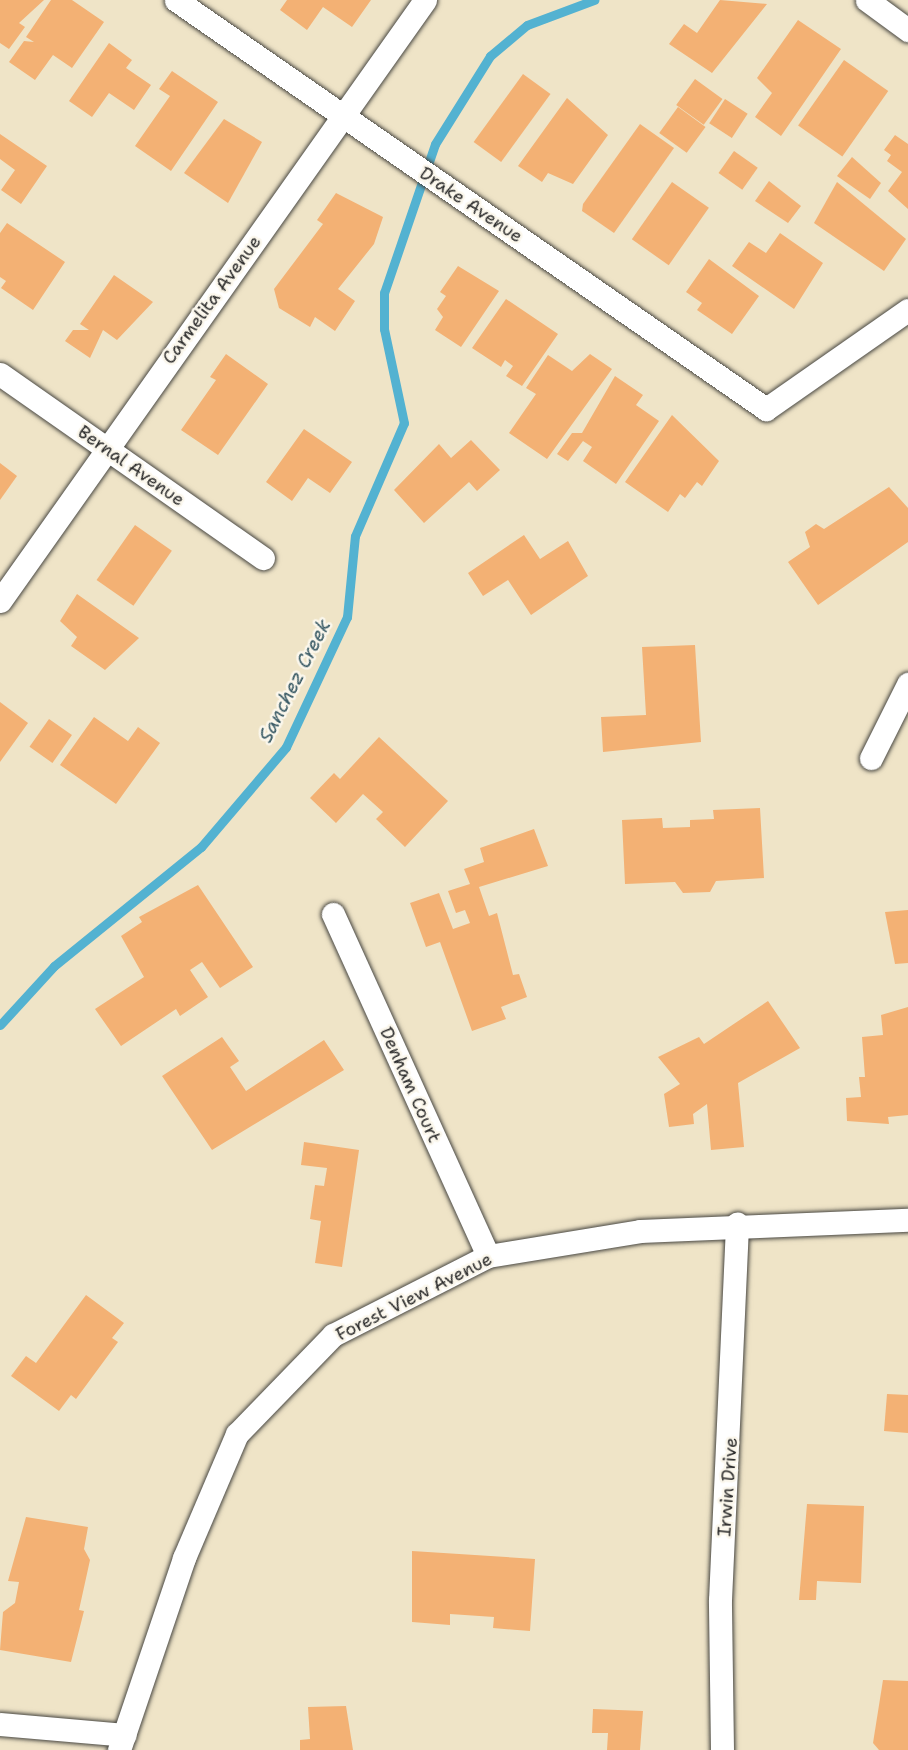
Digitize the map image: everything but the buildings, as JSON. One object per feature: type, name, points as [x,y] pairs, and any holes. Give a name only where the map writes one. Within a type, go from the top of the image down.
[{"type":"street","name":"Drake Avenue","points":[[176,0],[766,409],[908,310]]},
{"type":"street","name":"Carmelita Avenue","points":[[0,601],[425,0]]},
{"type":"street","points":[[867,0],[908,30]]},
{"type":"street","name":"Bernal Avenue","points":[[0,374],[263,558]]},
{"type":"street","points":[[871,758],[898,694],[908,684]]},
{"type":"street","name":"Denham Court","points":[[333,914],[488,1256]]},
{"type":"street","name":"Forest View Avenue","points":[[0,1724],[127,1745],[184,1558],[237,1434],[333,1335],[488,1256],[640,1231],[737,1223],[908,1220]]},
{"type":"street","name":"Irwin Drive","points":[[722,1750],[720,1601],[737,1223]]},
{"type":"waterway","name":"Sanchez Creek","points":[[0,1025],[54,966],[201,847],[286,747],[347,617],[355,536],[404,423],[384,329],[384,293],[435,144],[490,56],[527,25],[594,0]]}]
